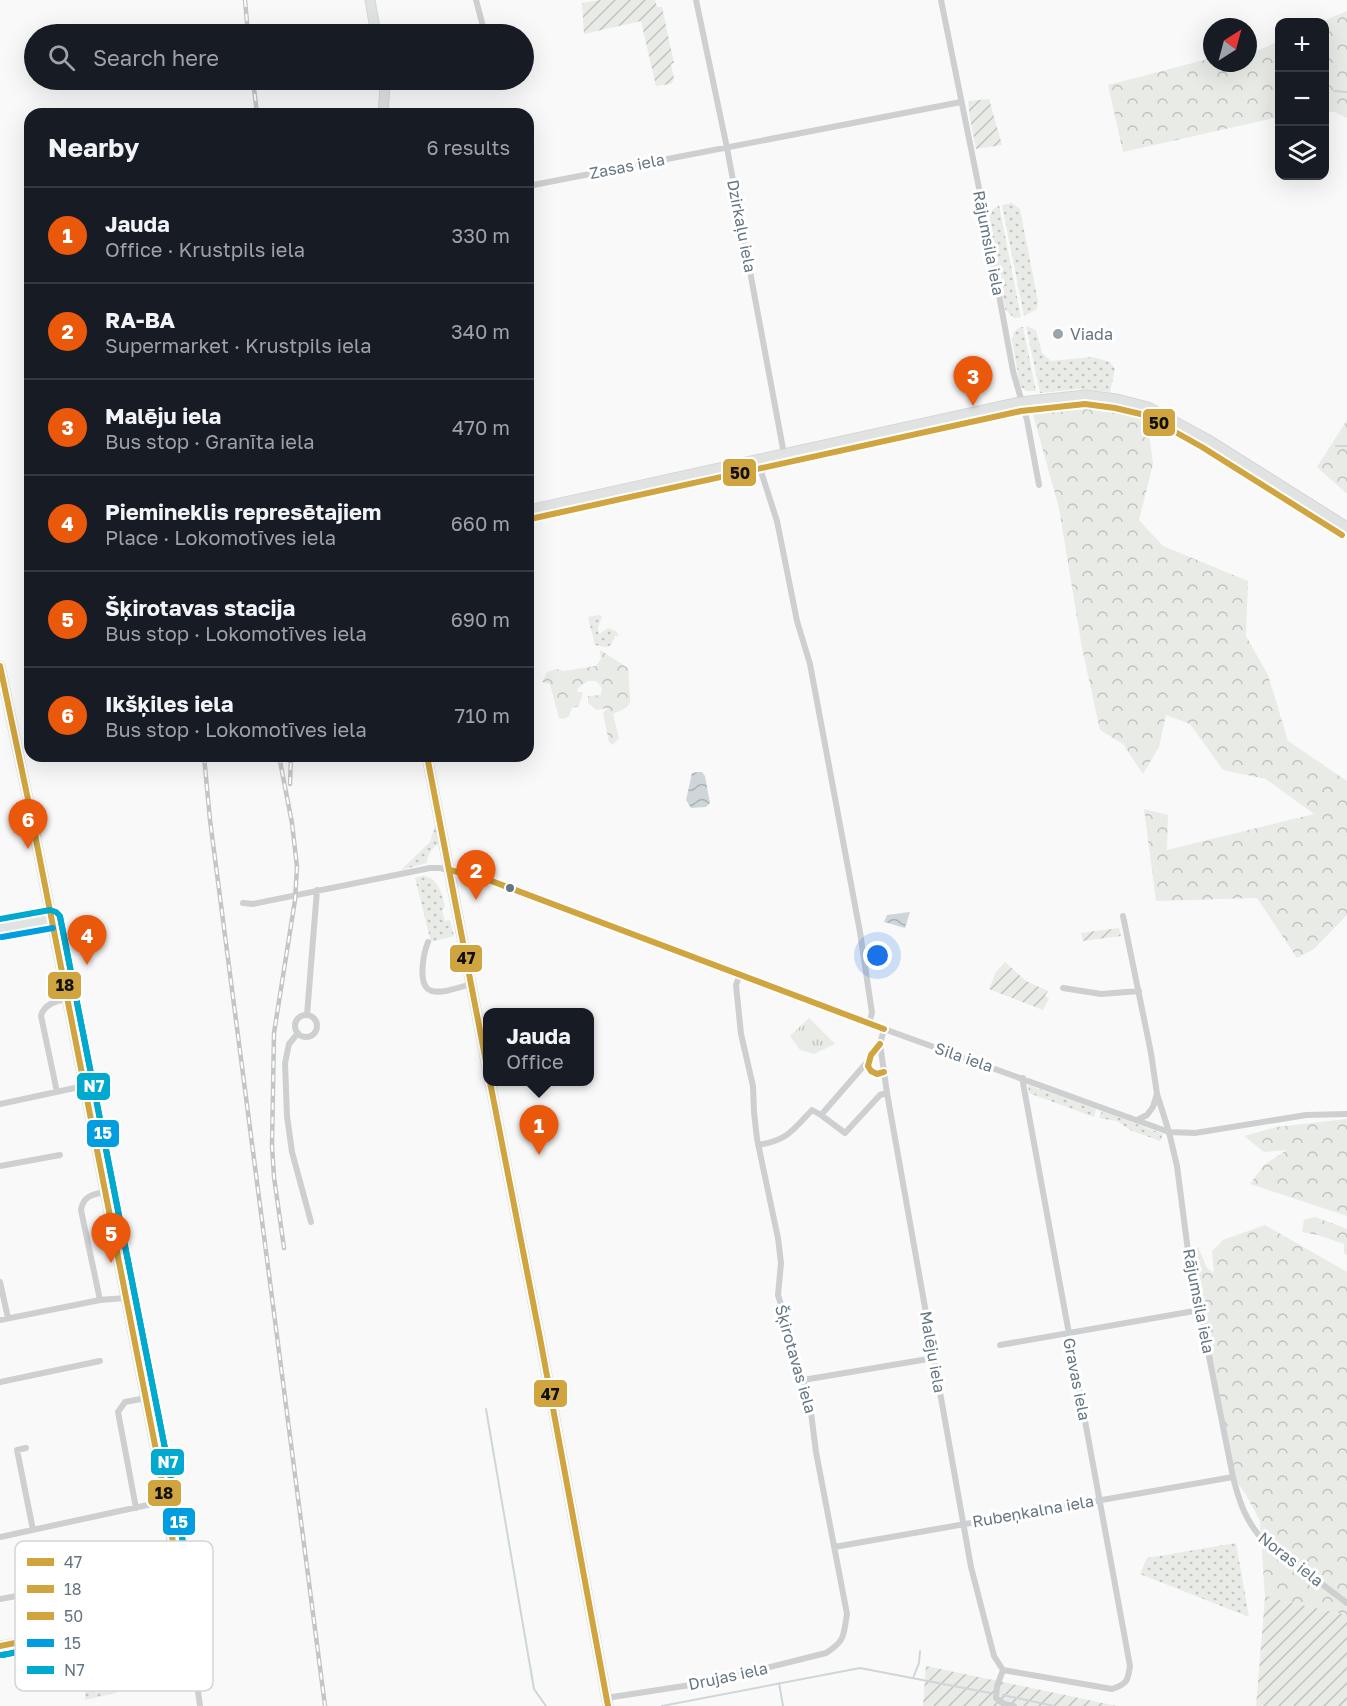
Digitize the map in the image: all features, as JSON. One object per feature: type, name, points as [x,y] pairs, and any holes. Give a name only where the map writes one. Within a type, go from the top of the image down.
[{"type":"street","points":[[370,0],[374,24]]},
{"type":"street","points":[[476,0],[482,24]]},
{"type":"street","name":"Dzirkaļu iela","points":[[696,0],[727,148],[784,454]]},
{"type":"street","name":"Rājumsila iela","points":[[941,0],[1020,402],[1026,420],[1039,485]]},
{"type":"street","points":[[384,108],[386,90]]},
{"type":"street","name":"Zasas iela","points":[[534,185],[961,102]]},
{"type":"street","points":[[534,509],[1020,402],[1085,394],[1148,407],[1207,439],[1347,527]]},
{"type":"street","points":[[757,459],[777,521],[795,612],[813,677],[860,932],[872,1013],[869,1023]]},
{"type":"street","points":[[0,666],[146,1398],[172,1541]]},
{"type":"street","points":[[428,762],[483,1046]]},
{"type":"street","name":"Sila iela","points":[[243,903],[253,904],[430,868],[450,870],[486,879],[884,1029],[1169,1132],[1195,1133],[1306,1115],[1347,1114]]},
{"type":"street","points":[[307,1015],[317,890]]},
{"type":"street","name":"Rājumsila iela","points":[[1123,916],[1157,1094],[1177,1166],[1188,1251],[1233,1477],[1242,1509]]},
{"type":"street","points":[[0,928],[51,919]]},
{"type":"street","points":[[428,942],[423,961],[424,982],[427,988],[432,991],[445,990],[471,984]]},
{"type":"street","name":"Šķirotavas iela","points":[[740,974],[736,986],[740,1023],[753,1086],[753,1112],[781,1263],[778,1295],[788,1327],[792,1352],[809,1397],[813,1418],[816,1452],[847,1614],[843,1638]]},
{"type":"street","points":[[1063,988],[1101,994],[1139,991]]},
{"type":"street","points":[[57,1092],[41,1016],[47,1006],[67,999]]},
{"type":"street","points":[[307,1015],[316,1022],[315,1031],[309,1036],[298,1033],[296,1022],[300,1016],[307,1015]]},
{"type":"street","name":"Malēju iela","points":[[884,1029],[880,1044],[887,1093],[964,1523],[978,1598],[994,1656],[1003,1670]]},
{"type":"street","points":[[298,1033],[289,1044],[285,1063],[287,1116],[292,1152],[311,1222]]},
{"type":"street","points":[[821,1114],[868,1061]]},
{"type":"street","name":"Gravas iela","points":[[1003,1670],[1112,1689],[1122,1686],[1128,1680],[1130,1666],[1023,1078]]},
{"type":"street","points":[[0,1104],[84,1086]]},
{"type":"street","points":[[491,1086],[607,1702]]},
{"type":"street","points":[[759,1145],[786,1137],[812,1110],[821,1114],[844,1133],[880,1095],[887,1093]]},
{"type":"street","points":[[1137,1120],[1147,1115],[1154,1107],[1157,1094]]},
{"type":"street","points":[[0,1166],[56,1153]]},
{"type":"street","points":[[100,1300],[81,1209],[82,1202],[87,1198],[105,1192]]},
{"type":"street","points":[[0,1282],[8,1318]]},
{"type":"street","points":[[0,1320],[100,1300],[125,1298]]},
{"type":"street","points":[[1000,1345],[1200,1310]]},
{"type":"street","points":[[803,1380],[934,1358]]},
{"type":"street","points":[[0,1382],[100,1361]]},
{"type":"street","points":[[136,1508],[118,1412],[125,1402],[146,1398]]},
{"type":"street","points":[[26,1448],[17,1450],[33,1530]]},
{"type":"street","name":"Rubeņkalna iela","points":[[834,1547],[1233,1477]]},
{"type":"street","points":[[0,1537],[166,1501]]},
{"type":"street","name":"Noras iela","points":[[1242,1509],[1249,1524],[1261,1538],[1347,1603]]},
{"type":"street","points":[[0,1599],[15,1596]]},
{"type":"street","name":"Drujas iela","points":[[607,1702],[710,1682],[826,1653],[839,1645],[843,1638]]},
{"type":"street","points":[[0,1646],[15,1643]]},
{"type":"street","points":[[1003,1670],[997,1686],[996,1698],[1004,1704],[1014,1706]]},
{"type":"street","points":[[198,1691],[200,1706]]},
{"type":"green space","points":[[600,0],[655,0],[657,7],[662,7],[674,63],[671,64],[674,79],[671,84],[656,86],[641,21],[584,34],[582,3]]},
{"type":"green space","points":[[1347,11],[1347,118],[1335,112],[1329,112],[1329,19]]},
{"type":"green space","points":[[1275,43],[1275,118],[1123,152],[1108,85],[1203,60],[1203,72],[1257,72],[1257,51]]},
{"type":"green space","points":[[989,99],[1002,145],[976,149],[968,101]]},
{"type":"green space","points":[[1012,203],[1020,209],[1038,302],[1037,309],[1024,316],[1002,205]]},
{"type":"green space","points":[[999,205],[1021,317],[1014,318],[1005,309],[989,219],[991,211]]},
{"type":"green space","points":[[1026,326],[1036,330],[1042,353],[1051,361],[1093,357],[1110,362],[1115,369],[1110,392],[1078,389],[1040,393]]},
{"type":"green space","points":[[1023,327],[1036,391],[1026,391],[1020,386],[1012,340],[1014,332]]},
{"type":"green space","points":[[1083,402],[1146,412],[1153,464],[1139,520],[1163,546],[1248,581],[1246,636],[1268,675],[1288,741],[1347,781],[1347,915],[1314,949],[1297,958],[1257,898],[1156,901],[1144,809],[1168,815],[1167,850],[1314,814],[1266,779],[1223,770],[1190,724],[1166,715],[1159,747],[1143,774],[1123,744],[1100,730],[1082,648],[1059,508],[1030,404]]},
{"type":"green space","points":[[1347,420],[1347,494],[1317,467]]},
{"type":"green space","points":[[602,616],[598,628],[599,634],[608,628],[616,631],[619,636],[615,636],[611,645],[606,647],[595,645],[588,617]]},
{"type":"green space","points":[[600,650],[628,668],[630,703],[613,714],[619,738],[613,745],[609,742],[603,713],[608,708],[596,710],[588,703],[588,696],[601,695],[602,688],[596,681],[588,681],[577,689],[578,692],[583,692],[579,706],[572,708],[569,716],[564,719],[559,718],[550,684],[542,682],[547,672],[556,669],[564,671],[596,666],[601,659]]},
{"type":"green space","points":[[435,825],[439,844],[430,852],[427,863],[401,870],[430,842]]},
{"type":"green space","points":[[423,876],[433,880],[439,887],[445,907],[442,910],[445,921],[450,920],[454,936],[431,942],[415,878]]},
{"type":"green space","points":[[1119,928],[1121,936],[1083,941],[1081,933]]},
{"type":"green space","points":[[1005,962],[1026,981],[1048,991],[1045,996],[1049,998],[1043,1010],[989,989],[996,972]]},
{"type":"green space","points":[[809,1018],[835,1044],[814,1054],[800,1050],[790,1036]]},
{"type":"green space","points":[[1028,1085],[1096,1109],[1094,1117],[1029,1093]]},
{"type":"green space","points":[[1102,1111],[1163,1134],[1160,1141],[1130,1130],[1117,1121],[1099,1118]]},
{"type":"green space","points":[[1347,1119],[1347,1216],[1250,1184],[1264,1165],[1287,1150],[1264,1152],[1244,1136],[1276,1127]]},
{"type":"green space","points":[[1315,1217],[1347,1229],[1347,1256],[1344,1253],[1344,1244],[1302,1232],[1304,1220]]},
{"type":"green space","points":[[1265,1225],[1347,1272],[1347,1615],[1265,1597],[1260,1521],[1245,1493],[1233,1477],[1188,1251],[1198,1247],[1207,1268],[1214,1273],[1212,1251],[1223,1240]]},
{"type":"green space","points":[[176,1499],[183,1541],[180,1541],[173,1500]]},
{"type":"green space","points":[[1236,1543],[1249,1617],[1140,1574],[1147,1558]]},
{"type":"green space","points":[[1265,1597],[1347,1615],[1347,1706],[1256,1706]]},
{"type":"green space","points":[[926,1666],[1117,1706],[923,1706]]},
{"type":"green space","points":[[85,1691],[116,1691],[116,1693],[85,1700]]},
{"type":"water","points":[[702,772],[705,776],[710,803],[706,807],[691,808],[686,800],[692,773]]},
{"type":"water","points":[[910,912],[905,928],[884,922],[887,915]]},
{"type":"waterway","points":[[1334,91],[1347,92]]},
{"type":"waterway","points":[[1336,446],[1347,446]]},
{"type":"waterway","points":[[486,1409],[534,1689],[546,1706]]},
{"type":"waterway","points":[[913,1678],[919,1663],[920,1651]]},
{"type":"waterway","points":[[662,1706],[860,1668],[990,1693]]},
{"type":"waterway","points":[[779,1683],[783,1706]]},
{"type":"waterway","points":[[1003,1695],[1054,1706]]},
{"type":"railway","points":[[245,0],[247,24]]},
{"type":"railway","points":[[254,90],[256,108]]},
{"type":"railway","points":[[205,762],[210,820],[325,1706]]},
{"type":"railway","points":[[280,762],[292,823],[297,867],[295,900],[274,1033],[272,1146],[284,1248]]},
{"type":"railway","points":[[290,784],[291,762]]},
{"type":"transit line","name":"50","points":[[534,518],[1021,411],[1085,404],[1145,415],[1202,447],[1342,535]]},
{"type":"transit line","name":"18","points":[[0,666],[173,1541]]},
{"type":"transit line","name":"47","points":[[428,762],[483,1046]]},
{"type":"transit line","name":"47","points":[[450,870],[486,879],[884,1029]]},
{"type":"transit line","name":"N7","points":[[0,919],[50,910],[60,916],[183,1541]]},
{"type":"transit line","name":"15","points":[[60,917],[183,1541]]},
{"type":"transit line","name":"15","points":[[2,937],[53,928]]},
{"type":"transit line","name":"47","points":[[880,1044],[871,1055],[868,1066],[877,1074],[884,1072]]},
{"type":"transit line","name":"47","points":[[491,1086],[608,1706]]},
{"type":"transit line","name":"18","points":[[0,1646],[15,1643]]},
{"type":"transit line","name":"15","points":[[2,1655],[15,1652]]},
{"type":"transit line","name":"N7","points":[[2,1655],[15,1652]]},
{"type":"place","name":"Viada","points":[[1058,334]]},
{"type":"place","name":"Malēju iela","points":[[973,406]]},
{"type":"place","name":"Ikšķiles iela","points":[[28,849]]},
{"type":"place","name":"RA-BA","points":[[476,900]]},
{"type":"place","name":"Piemineklis represētajiem","points":[[87,965]]},
{"type":"place","name":"Jauda","points":[[539,1155]]},
{"type":"place","name":"Šķirotavas stacija","points":[[111,1263]]}]
